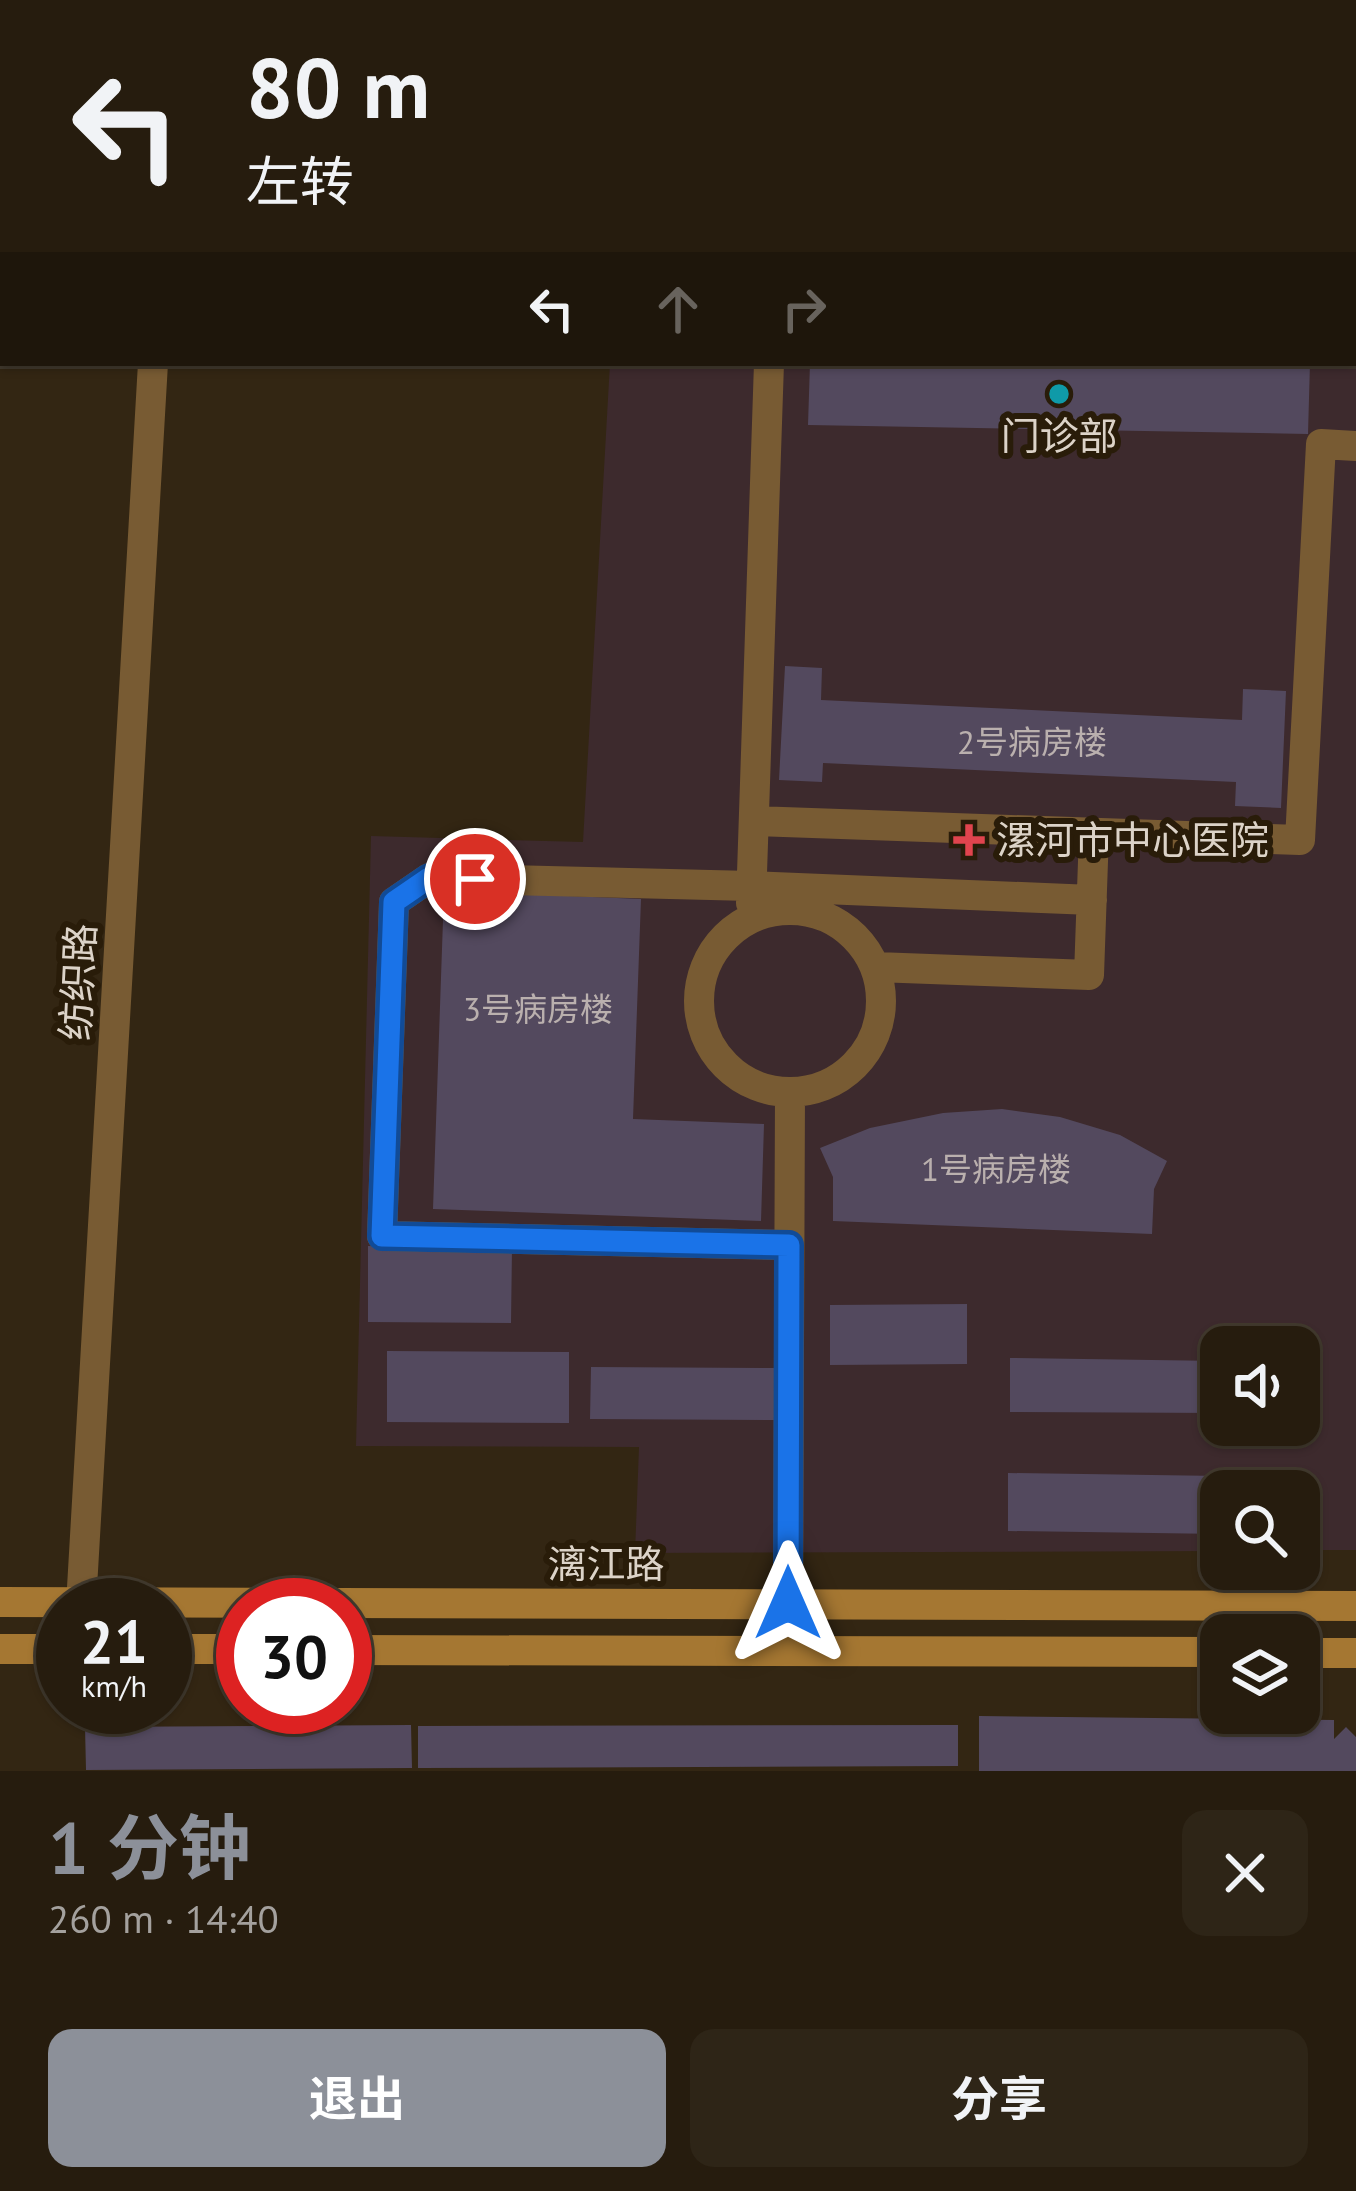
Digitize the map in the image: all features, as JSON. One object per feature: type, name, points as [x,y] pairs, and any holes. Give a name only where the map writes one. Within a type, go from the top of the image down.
[{"type":"street","points":[[1338,0],[1356,0]]},
{"type":"street","name":"纺织路","points":[[82,1578],[152,366]]},
{"type":"street","points":[[750,919],[769,366]]},
{"type":"street","points":[[754,821],[1300,841],[1321,444],[1356,446]]},
{"type":"street","points":[[876,967],[1089,975],[1094,833]]},
{"type":"street","points":[[789,1245],[382,1236],[394,902],[429,878],[1092,900]]},
{"type":"street","points":[[779,910],[809,911],[837,922],[860,941],[876,967],[883,995],[880,1025],[867,1052],[847,1074],[820,1088],[790,1094],[759,1088],[732,1073],[712,1050],[700,1022],[699,991],[707,962],[725,936],[750,919],[779,910]]},
{"type":"street","points":[[788,1603],[790,1094]]},
{"type":"street","name":"漓江路","points":[[0,1602],[36,1603]]},
{"type":"street","name":"漓江路","points":[[192,1604],[1356,1606]]},
{"type":"street","points":[[0,1648],[36,1649]]},
{"type":"street","points":[[372,1650],[1200,1652]]},
{"type":"street","points":[[1320,1653],[1356,1653]]},
{"type":"shaded area","name":"漯河市中心医院","points":[[610,366],[1356,366],[1356,1550],[1320,1550],[1320,1470],[1200,1470],[1200,1551],[635,1553],[639,1447],[356,1446],[371,836],[583,842]]},
{"type":"building","name":"门诊部","points":[[810,366],[1310,366],[1308,434],[808,425]]},
{"type":"building","points":[[785,666],[822,668],[821,700],[1242,720],[1243,689],[1286,691],[1281,808],[1235,806],[1236,782],[823,763],[822,782],[779,780]]},
{"type":"building","points":[[444,891],[641,899],[633,1119],[764,1124],[761,1221],[433,1209]]},
{"type":"building","points":[[1002,1109],[1060,1117],[1120,1135],[1167,1161],[1154,1189],[1152,1234],[833,1221],[833,1177],[820,1148],[870,1128],[943,1113]]},
{"type":"building","points":[[368,1246],[512,1248],[511,1323],[368,1322]]},
{"type":"building","points":[[967,1304],[967,1364],[830,1365],[830,1305]]},
{"type":"building","points":[[387,1351],[569,1352],[569,1423],[387,1422]]},
{"type":"building","points":[[1010,1358],[1200,1361],[1200,1413],[1010,1412]]},
{"type":"building","points":[[591,1367],[774,1368],[774,1420],[590,1419]]},
{"type":"building","points":[[1008,1473],[1200,1476],[1200,1534],[1008,1531]]},
{"type":"building","points":[[979,1716],[1200,1718],[1200,1734],[1320,1734],[1320,1720],[1334,1720],[1334,1739],[1346,1727],[1356,1737],[1356,1771],[979,1771]]},
{"type":"building","points":[[372,1725],[411,1725],[412,1768],[86,1770],[85,1734],[192,1734],[192,1726],[216,1726],[216,1734],[372,1734]]},
{"type":"building","points":[[958,1725],[958,1766],[418,1768],[418,1726]]},
{"type":"place","name":"门诊部","points":[[1059,394]]},
{"type":"place","name":"漯河市中心医院","points":[[969,840]]},
{"type":"route","points":[[475,879],[429,878],[394,902],[382,1236],[789,1245],[788,1603]]}]
